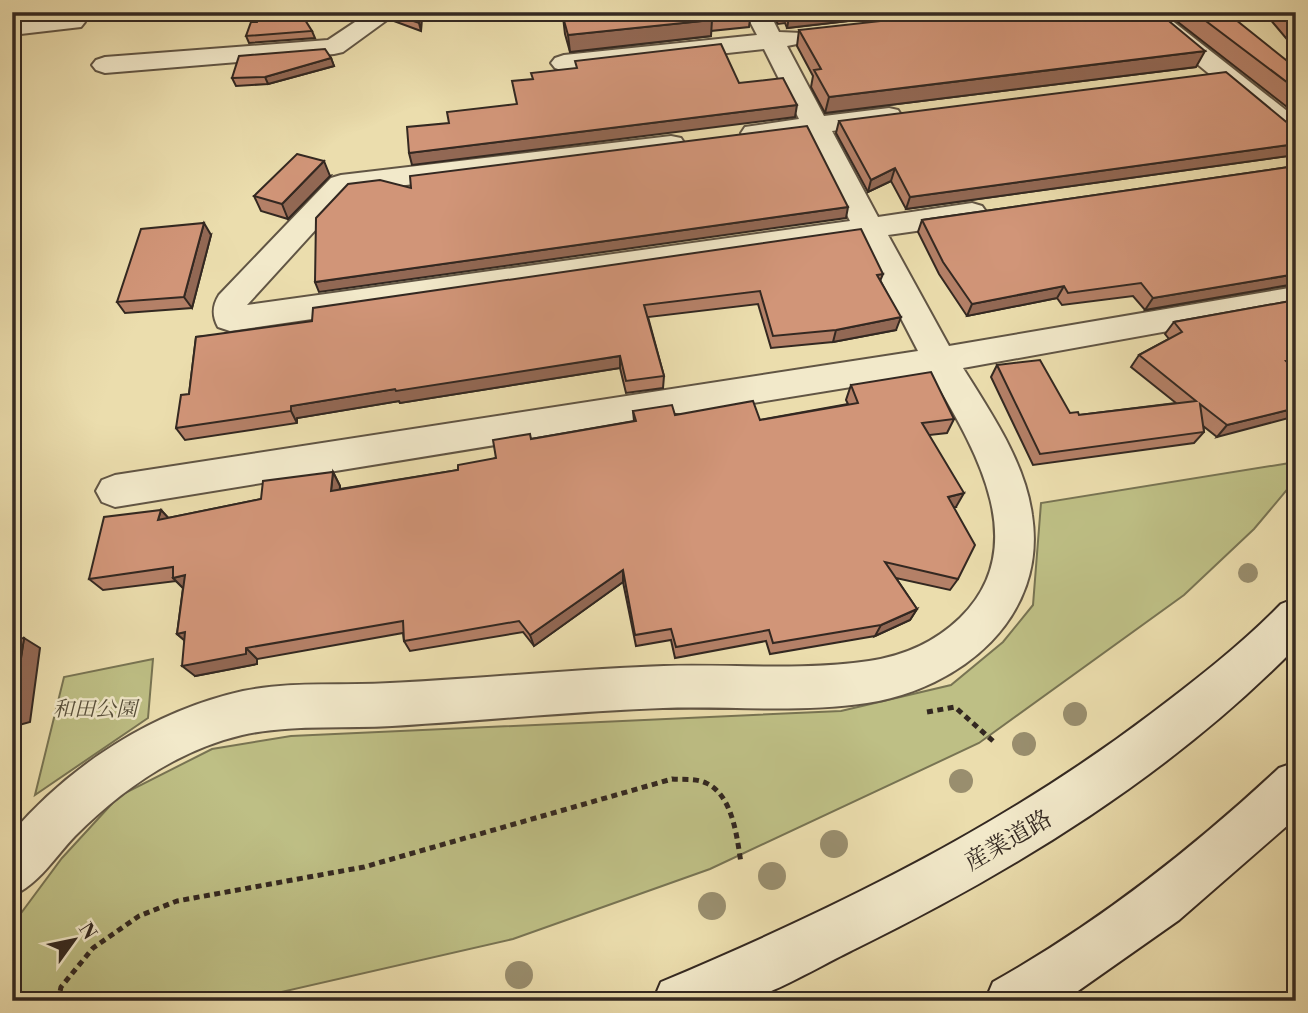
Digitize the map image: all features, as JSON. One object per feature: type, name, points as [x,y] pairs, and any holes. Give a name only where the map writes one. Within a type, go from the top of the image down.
[{"type":"street","points":[[105,65],[324,36],[334,47],[386,12]]},
{"type":"street","points":[[1146,12],[1296,131]]},
{"type":"street","points":[[12,28],[72,22]]},
{"type":"street","points":[[12,871],[34,843],[83,792],[174,735],[244,713],[300,707],[373,706],[696,686],[838,686],[892,677],[924,666],[962,646],[992,616],[1012,568],[1013,514],[995,460],[868,228],[764,26]]},
{"type":"street","points":[[564,63],[764,26],[812,36]]},
{"type":"street","points":[[1182,79],[1223,74]]},
{"type":"street","points":[[911,114],[341,184],[230,303],[230,318],[1006,208]]},
{"type":"street","points":[[115,491],[940,360],[1289,299]]},
{"type":"street","name":"産業道路","points":[[680,1001],[800,951],[940,880],[1069,804],[1172,727],[1270,647],[1296,617]]},
{"type":"street","points":[[1012,1001],[1160,902],[1296,785]]},
{"type":"path","points":[[955,707],[993,741]]},
{"type":"path","points":[[58,1001],[61,987],[93,948],[139,916],[177,901],[364,867],[672,779],[707,783],[717,791],[734,824],[741,863]]},
{"type":"green space","points":[[1296,462],[1296,479],[1254,529],[1184,595],[979,743],[710,869],[513,939],[242,1001],[12,1001],[13,924],[62,858],[119,796],[212,749],[291,736],[841,711],[951,685],[1003,642],[1033,605],[1041,503]]},
{"type":"green space","name":"和田公園","points":[[153,659],[148,718],[35,795],[64,677]]},
{"type":"building","points":[[260,12],[300,12],[312,31],[246,36],[251,22],[257,22]]},
{"type":"building","points":[[389,12],[420,12],[419,23],[389,13]]},
{"type":"building","points":[[601,12],[733,12],[710,15],[712,20],[568,35],[563,17]]},
{"type":"building","points":[[962,12],[1158,12],[1205,51],[829,97],[814,70],[821,69],[799,30]]},
{"type":"building","points":[[1194,12],[1226,12],[1296,68],[1296,89]]},
{"type":"building","points":[[1288,12],[1296,12],[1296,21]]},
{"type":"building","points":[[721,44],[739,83],[783,78],[797,105],[409,153],[407,127],[449,123],[447,112],[517,104],[512,81],[533,79],[531,73],[577,68],[575,61]]},
{"type":"building","points":[[325,49],[331,58],[265,77],[232,78],[239,56]]},
{"type":"building","points":[[1226,72],[1296,130],[1296,144],[910,197],[895,168],[871,180],[839,121]]},
{"type":"building","points":[[807,126],[848,207],[315,282],[316,218],[348,184],[380,180],[411,188],[410,176]]},
{"type":"building","points":[[297,154],[324,161],[282,204],[254,196]]},
{"type":"building","points":[[1296,166],[1296,274],[1153,298],[1141,283],[1068,293],[1064,286],[972,304],[943,262],[922,220]]},
{"type":"building","points":[[204,223],[184,297],[117,302],[141,229]]},
{"type":"building","points":[[861,229],[883,274],[877,275],[901,317],[836,330],[773,336],[760,291],[644,305],[664,376],[626,381],[620,356],[396,391],[395,389],[291,406],[291,411],[176,428],[181,395],[189,394],[196,337],[312,321],[313,308]]},
{"type":"building","points":[[1296,300],[1296,360],[1286,361],[1296,372],[1296,408],[1227,425],[1200,404],[1204,432],[1040,454],[997,365],[1040,360],[1070,413],[1078,412],[1079,415],[1196,401],[1139,355],[1182,332],[1174,322]]},
{"type":"building","points":[[931,372],[954,419],[922,423],[964,493],[948,497],[975,545],[958,579],[885,562],[917,609],[881,625],[773,643],[769,630],[676,647],[671,629],[635,635],[623,570],[530,635],[519,621],[404,641],[403,621],[246,648],[246,654],[182,666],[185,632],[177,634],[185,575],[173,578],[173,567],[89,579],[104,517],[161,510],[158,520],[261,499],[263,481],[333,472],[331,491],[458,470],[458,465],[496,458],[493,440],[530,434],[531,439],[636,421],[633,411],[672,405],[675,415],[753,401],[760,420],[858,403],[851,385]]},
{"type":"building","points":[[24,638],[13,713],[12,713],[12,640]]}]
